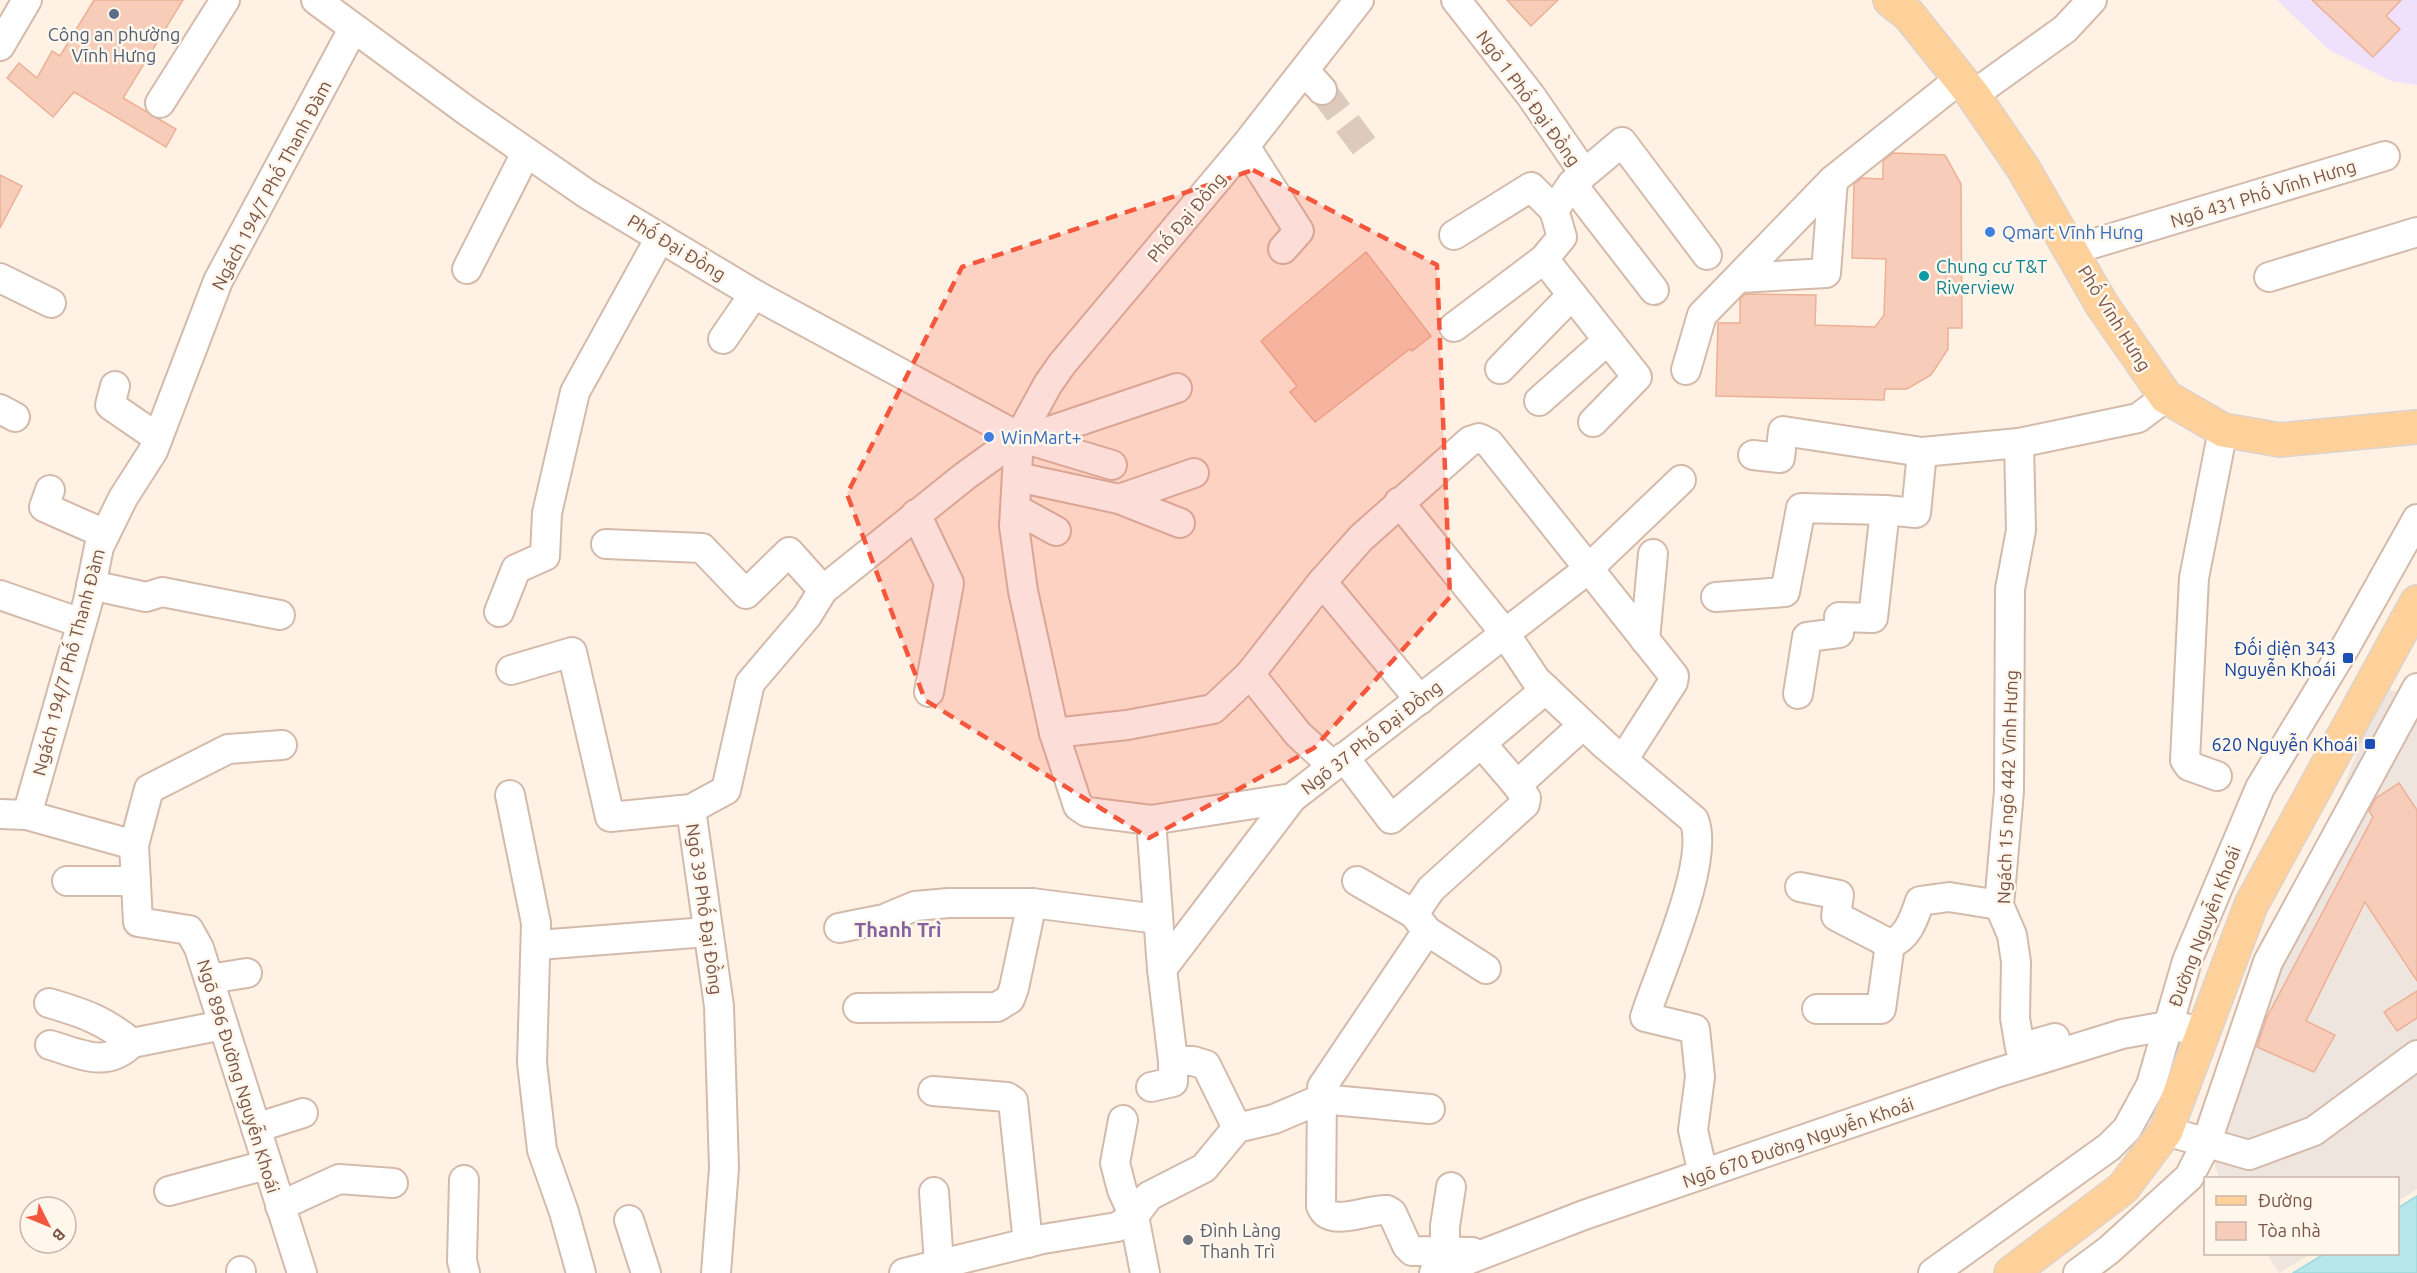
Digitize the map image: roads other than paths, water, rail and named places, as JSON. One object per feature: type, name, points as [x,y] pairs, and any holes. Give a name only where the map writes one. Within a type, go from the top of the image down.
[{"type":"main road","name":"Phố Vĩnh Hưng","points":[[1890,0],[1909,15],[1967,87],[2023,168],[2102,305],[2166,398],[2223,430],[2280,440],[2417,427]]},
{"type":"main road","name":"Đường Nguyễn Khoái","points":[[2011,1273],[2123,1188],[2166,1131],[2202,1030],[2251,905],[2417,602]]},
{"type":"street","points":[[0,46],[27,0]]},
{"type":"street","points":[[160,103],[225,0]]},
{"type":"street","name":"Phố Đại Đồng","points":[[316,0],[526,153],[587,194],[754,294],[1023,438]]},
{"type":"street","name":"Phố Đại Đồng","points":[[1017,477],[1023,438],[1048,384],[1062,364],[1245,146],[1313,81],[1359,0]]},
{"type":"street","name":"Ngõ 1 Phố Đại Đồng","points":[[1456,0],[1531,96],[1578,179],[1554,210]]},
{"type":"street","points":[[1686,370],[1702,315],[1833,180],[1967,87],[2065,29],[2092,0]]},
{"type":"street","name":"Ngách 194/7 Phố Thanh Đàm","points":[[13,815],[81,623],[99,547],[158,438],[218,281],[353,29]]},
{"type":"street","points":[[1654,290],[1578,179],[1622,142],[1707,255]]},
{"type":"street","points":[[1245,146],[1299,231],[1283,249]]},
{"type":"street","points":[[467,269],[526,153]]},
{"type":"street","name":"Ngõ 431 Phố Vĩnh Hưng","points":[[2072,250],[2385,156]]},
{"type":"street","points":[[1740,278],[1826,273],[1833,180]]},
{"type":"street","points":[[1454,235],[1531,187],[1554,210],[1562,237],[1544,259],[1454,327]]},
{"type":"street","points":[[2269,277],[2417,232]]},
{"type":"street","points":[[499,612],[516,569],[545,556],[547,513],[575,392],[660,238]]},
{"type":"street","points":[[1544,259],[1637,377],[1593,422]]},
{"type":"street","points":[[0,278],[51,303]]},
{"type":"street","points":[[723,339],[754,294]]},
{"type":"street","points":[[1500,369],[1572,295]]},
{"type":"street","points":[[1539,401],[1608,340]]},
{"type":"street","points":[[115,386],[110,405],[158,438]]},
{"type":"street","points":[[1023,438],[1177,388]]},
{"type":"street","points":[[1753,456],[1780,458],[1783,431],[1922,452],[2019,443],[2138,418],[2166,398]]},
{"type":"street","points":[[2217,776],[2189,766],[2185,760],[2194,578],[2223,430]]},
{"type":"street","points":[[1023,438],[1113,465]]},
{"type":"street","name":"Ngõ 39 Phố Đại Đồng","points":[[716,1273],[724,1168],[719,1006],[691,809],[726,790],[750,684],[807,616],[823,590],[916,514],[1023,438]]},
{"type":"street","points":[[1054,733],[1201,713],[1222,702],[1250,674],[1322,582],[1398,502],[1470,441],[1479,438],[1489,444],[1587,570],[1672,672],[1673,682],[1623,760]]},
{"type":"street","name":"Ngách 15 ngõ 442 Vĩnh Hưng","points":[[2019,443],[2021,530],[2010,589],[2009,791],[1999,905],[2012,935],[2016,962],[2015,1018],[2020,1048],[2140,1017],[2168,1021]]},
{"type":"street","points":[[1716,597],[1785,592],[1801,508],[1916,513],[1922,452]]},
{"type":"street","points":[[1119,499],[1194,473]]},
{"type":"street","points":[[1017,477],[1119,499],[1180,523]]},
{"type":"street","name":"Ngõ 37 Phố Đại Đồng","points":[[1017,477],[1014,525],[1023,591],[1054,733],[1078,806],[1087,812],[1151,820],[1292,798],[1587,570],[1681,480]]},
{"type":"street","points":[[50,490],[44,507],[105,534]]},
{"type":"street","points":[[1398,502],[1504,632],[1536,680],[1583,725],[1694,820],[1699,832],[1691,884],[1646,1017],[1695,1029],[1700,1077],[1693,1130],[1703,1173]]},
{"type":"street","points":[[1016,509],[1056,531]]},
{"type":"street","points":[[1798,694],[1808,637],[1839,633],[1839,617],[1873,618],[1885,510]]},
{"type":"street","points":[[916,514],[949,583],[929,692]]},
{"type":"street","name":"Đường Nguyễn Khoái","points":[[1933,1273],[2109,1147],[2127,1129],[2151,1085],[2163,1051],[2168,1021],[2187,961],[2260,788],[2347,644],[2417,519]]},
{"type":"street","points":[[606,544],[702,548],[746,594],[789,552],[823,590]]},
{"type":"street","points":[[1645,640],[1653,554]]},
{"type":"street","points":[[1322,582],[1420,700]]},
{"type":"street","points":[[91,585],[146,597],[162,592],[280,615]]},
{"type":"street","points":[[0,595],[81,623]]},
{"type":"street","points":[[512,670],[572,652],[610,817],[691,809]]},
{"type":"street","points":[[1250,674],[1298,734],[1338,761],[1391,819],[1546,690]]},
{"type":"street","points":[[2078,1273],[2109,1250],[2189,1177],[2206,1144],[2268,962],[2417,688]]},
{"type":"street","points":[[1516,784],[1583,725]]},
{"type":"street","points":[[1451,1187],[1439,1262],[1412,1251],[1407,1246],[1392,1213],[1387,1210],[1333,1218],[1323,1212],[1320,1206],[1322,1087],[1421,923],[1431,889],[1525,804],[1526,798],[1516,784],[1482,744]]},
{"type":"street","points":[[67,881],[136,881],[135,845],[149,789],[228,749],[282,745]]},
{"type":"street","points":[[510,795],[531,892],[538,945],[532,1063],[542,1150],[564,1212],[581,1273]]},
{"type":"street","points":[[1162,969],[1292,798]]},
{"type":"street","points":[[13,815],[135,845]]},
{"type":"street","points":[[1151,820],[1162,969],[1173,1060],[1173,1082],[1151,1086]]},
{"type":"street","name":"Ngõ 896 Đường Nguyễn Khoái","points":[[136,881],[138,922],[189,930],[199,948],[302,1273]]},
{"type":"street","points":[[1357,881],[1486,969]]},
{"type":"street","points":[[1800,887],[1839,895],[1836,916],[1890,944]]},
{"type":"street","points":[[1890,944],[1899,940],[1912,922],[1920,901],[1949,897],[1999,905]]},
{"type":"street","points":[[839,928],[884,919],[915,906],[950,903],[1032,903],[1158,919]]},
{"type":"street","points":[[858,1008],[997,1007],[1005,1004],[1014,988],[1032,903]]},
{"type":"street","points":[[538,945],[707,932]]},
{"type":"street","points":[[1817,1009],[1881,1009],[1890,944]]},
{"type":"street","points":[[209,979],[248,974]]},
{"type":"street","points":[[49,1003],[87,1014],[110,1025],[132,1043]]},
{"type":"street","points":[[2168,1021],[2202,1030]]},
{"type":"street","name":"Ngõ 670 Đường Nguyễn Khoái","points":[[1439,1262],[1484,1252],[1703,1173],[1993,1074],[2168,1021]]},
{"type":"street","points":[[50,1045],[106,1059],[121,1054],[132,1043],[223,1025]]},
{"type":"street","points":[[2166,1131],[2248,1155],[2314,1131],[2417,1055]]},
{"type":"street","points":[[1173,1060],[1192,1061],[1206,1065],[1237,1128]]},
{"type":"street","points":[[933,1091],[1006,1097],[1012,1101],[1028,1243]]},
{"type":"street","points":[[904,1273],[1028,1243],[1117,1227],[1134,1216],[1149,1196],[1204,1168],[1237,1128],[1274,1119],[1322,1099],[1430,1109]]},
{"type":"street","points":[[256,1128],[303,1113]]},
{"type":"street","points":[[1123,1120],[1115,1163],[1122,1190],[1134,1216],[1145,1273]]},
{"type":"street","points":[[169,1191],[266,1165]]},
{"type":"street","points":[[280,1206],[339,1179],[393,1183]]},
{"type":"street","points":[[464,1180],[462,1262],[465,1273]]},
{"type":"street","points":[[928,1201],[939,1264]]},
{"type":"street","points":[[629,1220],[646,1273]]},
{"type":"water","points":[[2417,1196],[2417,1273],[2293,1273],[2322,1255],[2399,1255],[2399,1207]]},
{"type":"tunnel","points":[[1322,90],[1371,155]]},
{"type":"place","name":"Công an phường Vĩnh Hưng","points":[[114,14]]},
{"type":"place","name":"Qmart Vĩnh Hưng","points":[[1990,232]]},
{"type":"place","name":"Chung cư T&T Riverview","points":[[1924,276]]},
{"type":"place","name":"WinMart+","points":[[989,437]]},
{"type":"place","name":"Đối diện 343 Nguyễn Khoái","points":[[2348,658]]},
{"type":"place","name":"620 Nguyễn Khoái","points":[[2370,744]]},
{"type":"place","name":"Đình Làng Thanh Trì","points":[[1188,1240]]},
{"type":"district","name":"Thanh Trì","points":[[898,929]]}]
